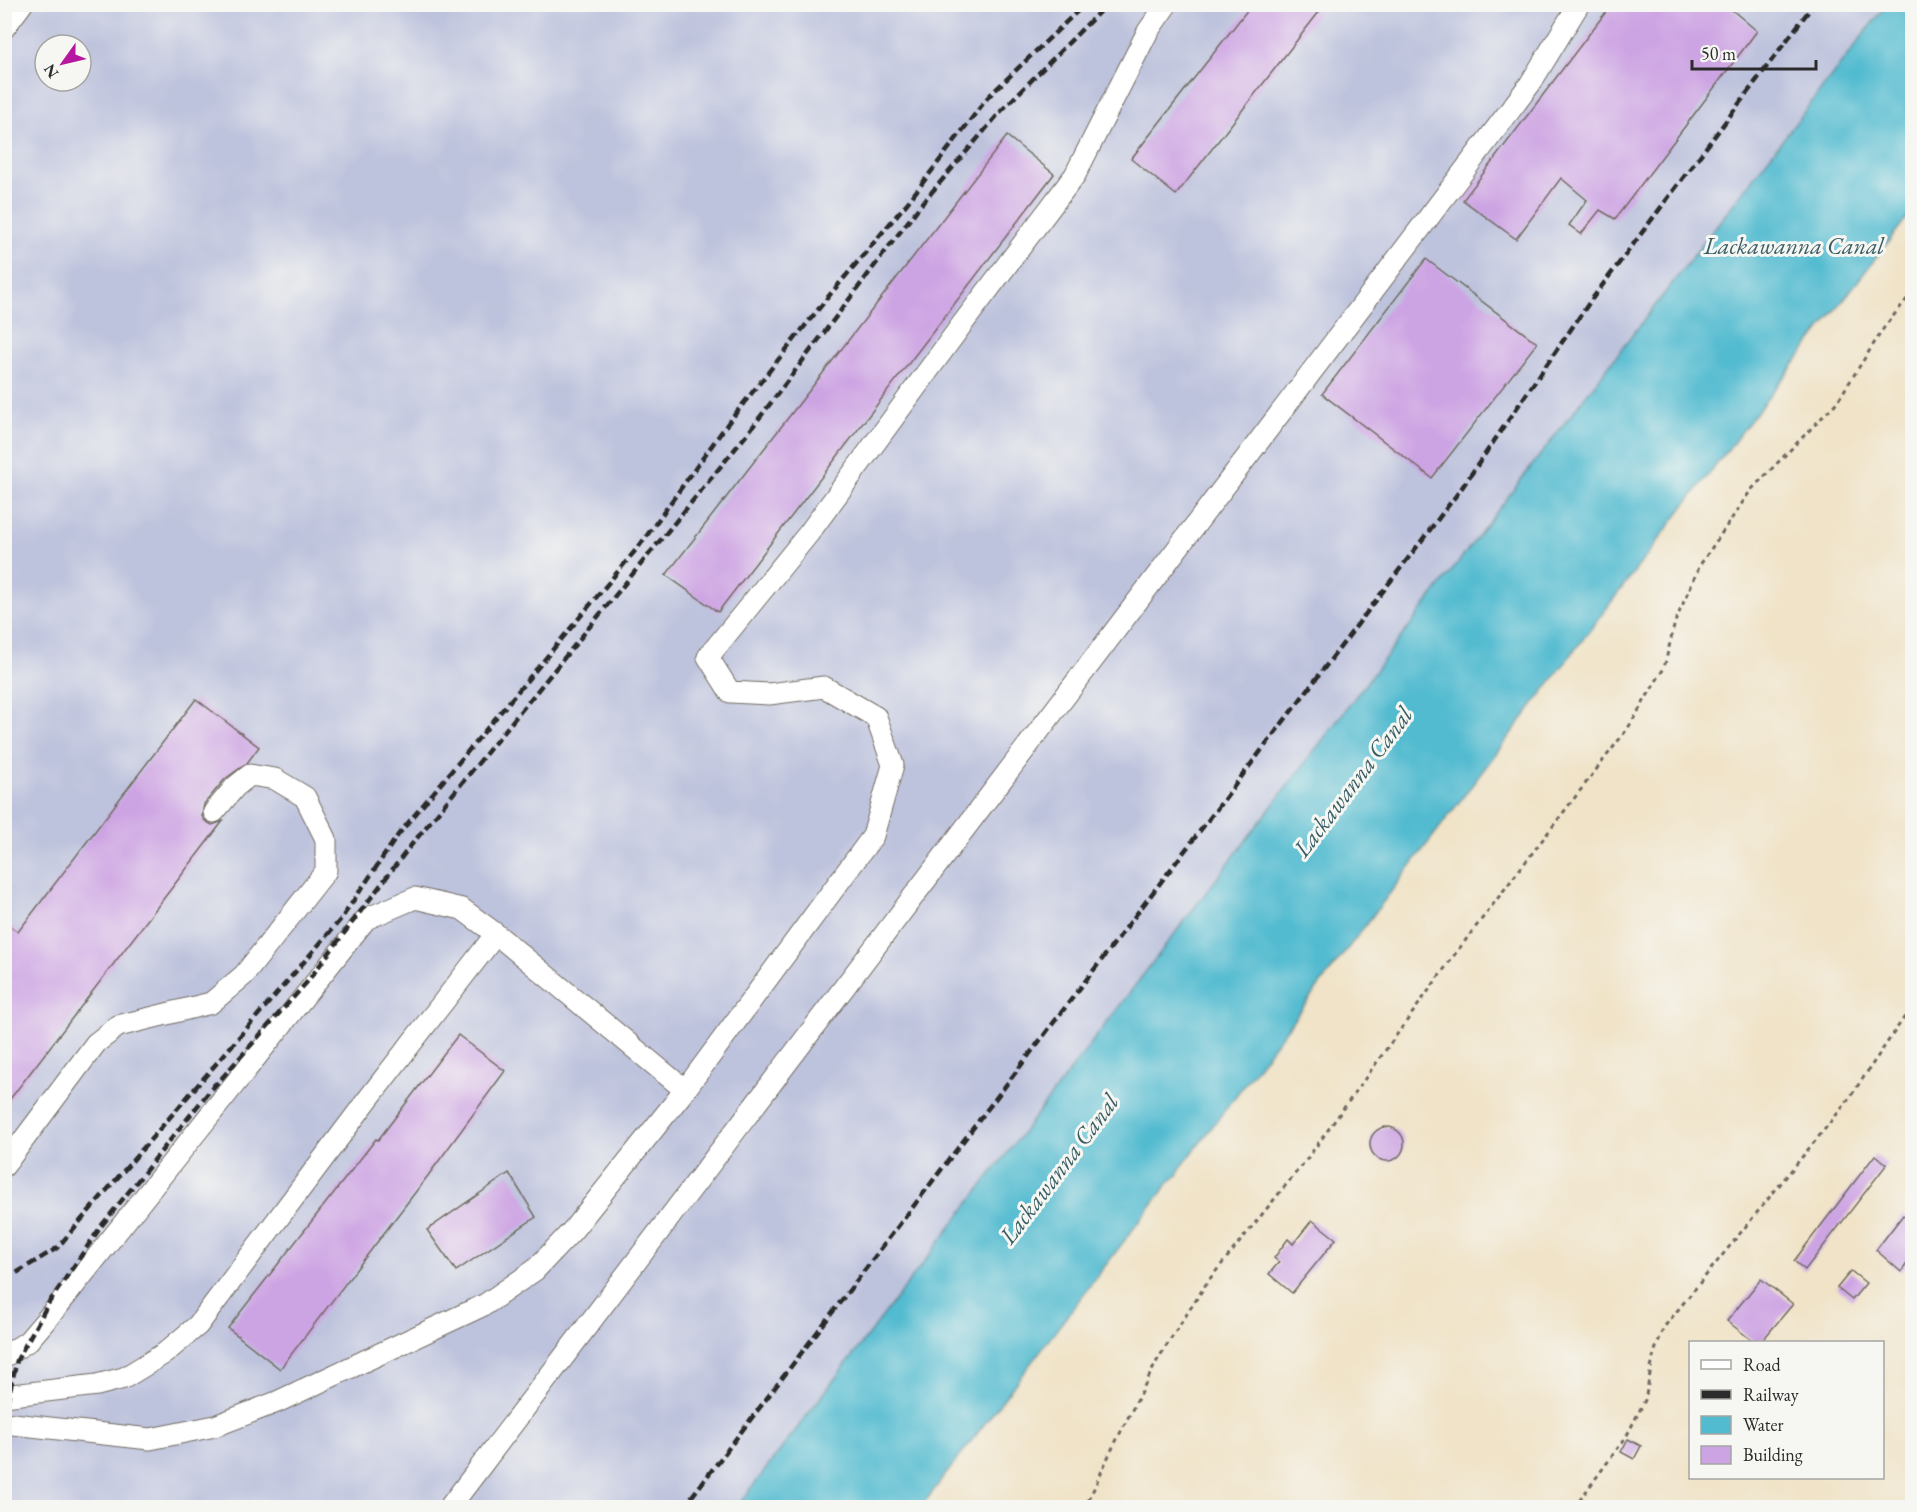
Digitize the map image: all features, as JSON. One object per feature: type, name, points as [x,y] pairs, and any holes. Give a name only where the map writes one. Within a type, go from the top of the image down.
[{"type":"lane","points":[[4,28],[22,4]]},
{"type":"lane","points":[[4,1423],[150,1439],[215,1426],[277,1402],[486,1304],[536,1270],[572,1231],[684,1090],[873,836],[893,765],[876,717],[824,687],[769,694],[730,692],[708,657],[809,533],[1076,175],[1148,32],[1167,4]]},
{"type":"lane","points":[[449,1508],[1530,84],[1579,4]]},
{"type":"lane","points":[[4,1167],[96,1042],[118,1026],[211,1003],[244,975],[326,871],[326,839],[305,797],[275,779],[250,775],[235,787],[214,812]]},
{"type":"lane","points":[[4,1357],[28,1341],[57,1307],[366,919],[415,898],[462,909],[496,934],[684,1090]]},
{"type":"lane","points":[[4,1396],[97,1385],[124,1378],[165,1353],[198,1324],[496,934]]},
{"type":"path","points":[[1085,1508],[1158,1359],[1208,1281],[1307,1159],[1455,954],[1628,728],[1664,668],[1675,622],[1700,566],[1751,490],[1837,402],[1885,326],[1912,293]]},
{"type":"path","points":[[1574,1508],[1626,1437],[1645,1400],[1654,1353],[1664,1327],[1846,1103],[1912,1006]]},
{"type":"shaded area","points":[[5,5],[1885,5],[738,1507],[5,1508]]},
{"type":"water","name":"Lackawanna Canal","points":[[1887,4],[1912,5],[1912,211],[1679,513],[1180,1169],[1179,1174],[1170,1181],[921,1507],[737,1507],[1524,476]]},
{"type":"building","points":[[1252,4],[1310,4],[1319,12],[1176,195],[1131,159]]},
{"type":"building","points":[[1612,4],[1725,4],[1757,31],[1615,219],[1600,210],[1581,234],[1569,225],[1587,200],[1561,178],[1516,239],[1463,200]]},
{"type":"building","points":[[1007,136],[1054,174],[718,612],[666,575]]},
{"type":"building","points":[[1426,259],[1537,343],[1432,478],[1322,394]]},
{"type":"building","points":[[196,699],[259,747],[247,763],[225,779],[204,804],[202,816],[205,821],[212,825],[223,821],[4,1107],[4,922],[18,932]]},
{"type":"building","points":[[458,1035],[505,1071],[280,1369],[228,1328],[376,1139],[378,1140]]},
{"type":"building","points":[[1387,1127],[1399,1132],[1404,1144],[1399,1156],[1387,1161],[1375,1156],[1370,1144],[1375,1132]]},
{"type":"building","points":[[1875,1155],[1887,1164],[1805,1270],[1794,1261]]},
{"type":"building","points":[[509,1173],[536,1217],[456,1271],[427,1230]]},
{"type":"building","points":[[1903,1215],[1912,1222],[1912,1257],[1901,1272],[1876,1250]]},
{"type":"building","points":[[1312,1220],[1336,1239],[1292,1293],[1269,1274],[1279,1262],[1274,1258],[1288,1239],[1293,1244]]},
{"type":"building","points":[[1851,1271],[1866,1283],[1852,1300],[1837,1288]]},
{"type":"building","points":[[1761,1279],[1793,1304],[1762,1341],[1753,1341],[1727,1321]]},
{"type":"building","points":[[1628,1439],[1641,1446],[1634,1459],[1621,1452]]},
{"type":"railway","points":[[4,1277],[13,1275],[57,1248],[341,919],[398,835],[640,545],[728,423],[828,297],[908,202],[988,97],[1085,4]]},
{"type":"railway","points":[[212,1089],[307,982],[408,849],[748,433],[919,207],[1002,110],[1107,4]]},
{"type":"railway","points":[[683,1508],[1461,489],[1589,303],[1814,4]]},
{"type":"railway","points":[[4,1416],[17,1360],[48,1304],[102,1225],[216,1083]]}]
